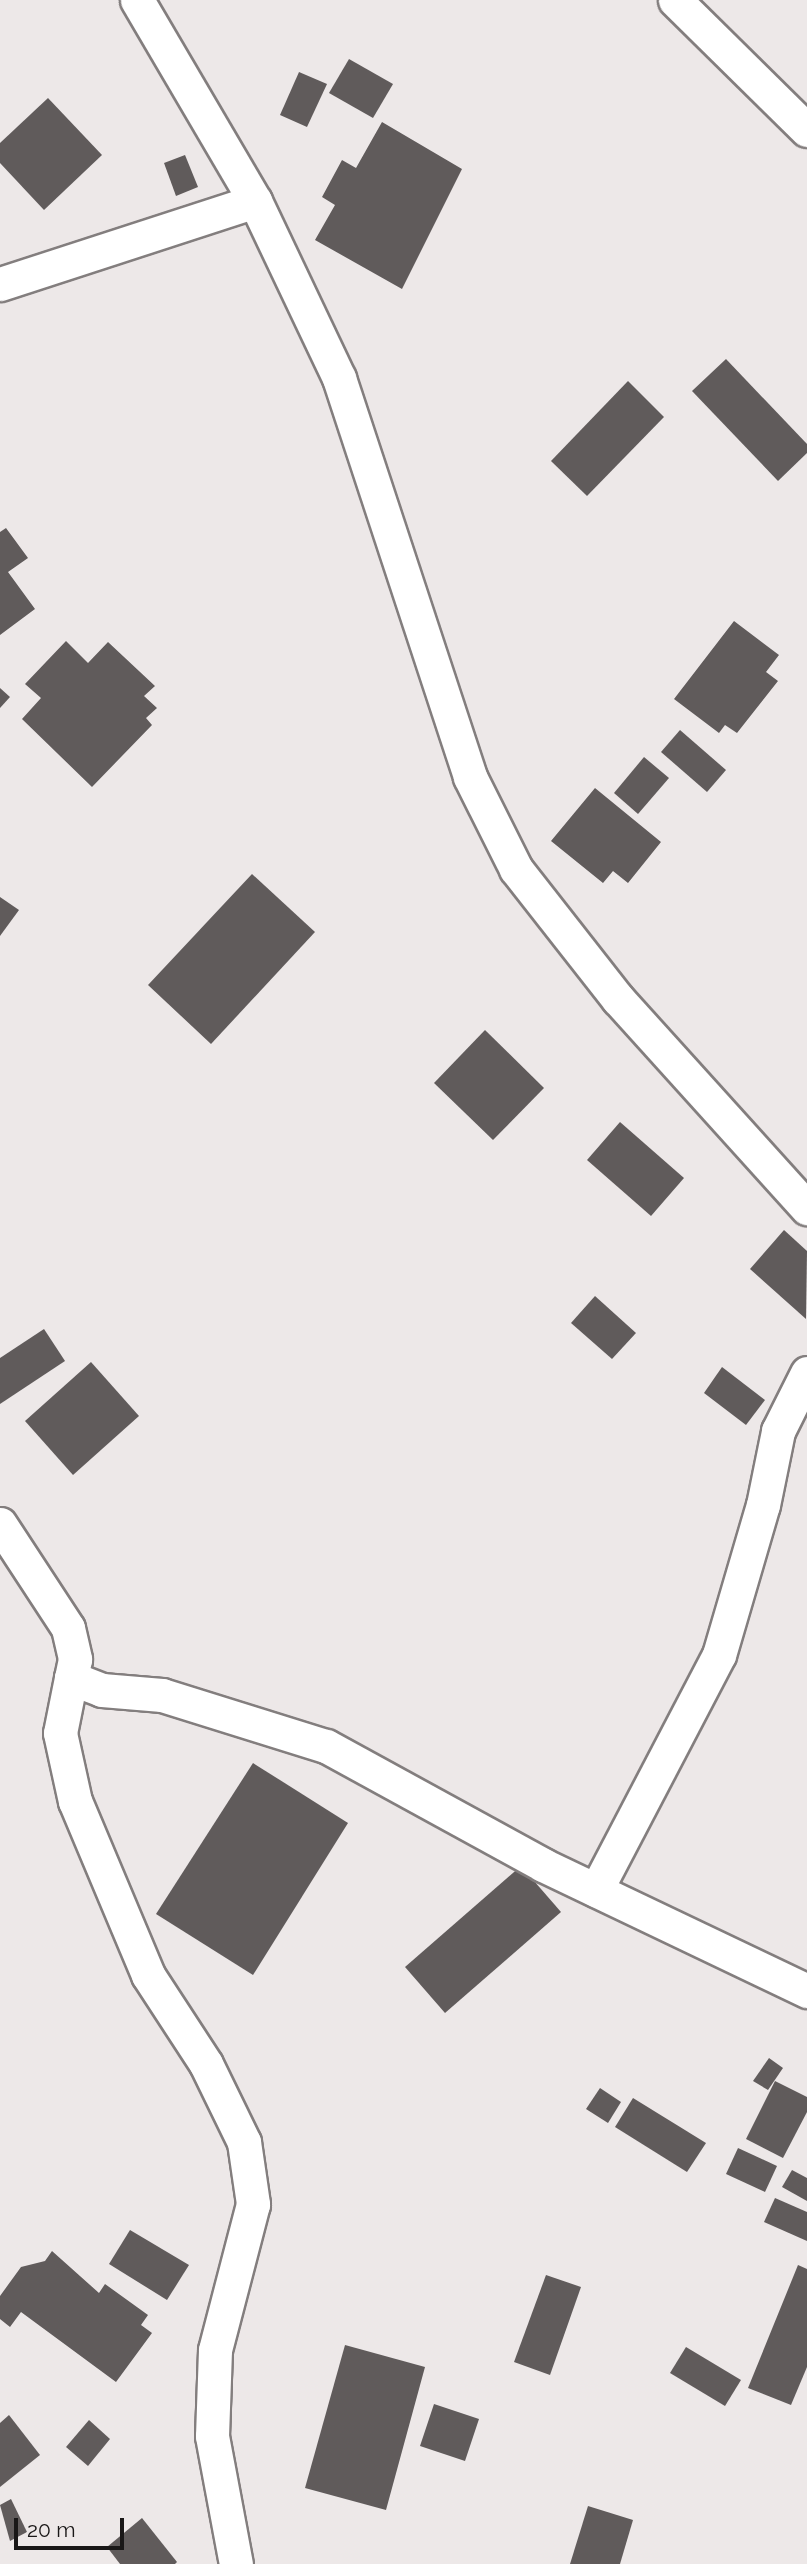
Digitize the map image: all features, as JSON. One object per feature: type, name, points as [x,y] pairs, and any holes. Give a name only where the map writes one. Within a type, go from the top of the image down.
[{"type":"street","points":[[136,0],[256,201],[339,378],[470,777],[516,869],[618,999],[807,1208]]},
{"type":"street","points":[[675,0],[807,130]]},
{"type":"street","points":[[0,284],[256,201]]},
{"type":"street","points":[[596,1890],[719,1655],[763,1505],[778,1431],[807,1373]]},
{"type":"street","points":[[0,1524],[68,1628],[75,1659],[60,1733],[75,1801],[148,1976],[206,2064],[244,2142],[253,2204],[215,2350],[212,2436],[236,2564]]},
{"type":"street","points":[[71,1678],[102,1690],[162,1695],[326,1746],[596,1890],[807,1992]]},
{"type":"building","points":[[349,59],[393,84],[373,118],[329,93]]},
{"type":"building","points":[[299,72],[327,84],[307,127],[280,115]]},
{"type":"building","points":[[48,98],[102,155],[44,210],[0,163],[0,143]]},
{"type":"building","points":[[382,122],[462,169],[402,289],[315,240],[335,205],[322,197],[342,160],[356,168]]},
{"type":"building","points":[[185,155],[198,187],[176,196],[164,163]]},
{"type":"building","points":[[726,359],[807,444],[807,453],[778,481],[692,391]]},
{"type":"building","points":[[628,381],[664,417],[587,496],[551,461]]},
{"type":"building","points":[[6,528],[28,558],[8,572],[35,609],[0,635],[0,532]]},
{"type":"building","points":[[734,621],[779,655],[766,672],[778,681],[737,733],[725,725],[719,733],[674,699]]},
{"type":"building","points":[[66,641],[88,663],[108,642],[155,686],[144,696],[157,708],[146,718],[152,725],[92,787],[22,719],[41,698],[25,684]]},
{"type":"building","points":[[0,688],[10,697],[0,708]]},
{"type":"building","points":[[680,730],[726,770],[707,792],[661,752]]},
{"type":"building","points":[[644,757],[669,778],[638,814],[614,793]]},
{"type":"building","points":[[595,788],[661,842],[628,883],[613,871],[603,883],[551,841]]},
{"type":"building","points":[[252,874],[315,932],[211,1044],[148,985]]},
{"type":"building","points":[[0,897],[19,910],[0,936]]},
{"type":"building","points":[[485,1030],[544,1088],[493,1140],[434,1083]]},
{"type":"building","points":[[620,1122],[684,1178],[651,1216],[587,1160]]},
{"type":"building","points":[[784,1230],[807,1251],[806,1319],[750,1269]]},
{"type":"building","points":[[595,1296],[636,1333],[612,1359],[571,1323]]},
{"type":"building","points":[[44,1329],[65,1361],[0,1404],[0,1358]]},
{"type":"building","points":[[91,1362],[139,1416],[73,1475],[25,1421]]},
{"type":"building","points":[[722,1367],[765,1400],[746,1425],[704,1393]]},
{"type":"building","points":[[253,1763],[348,1823],[253,1975],[156,1914]]},
{"type":"building","points":[[521,1866],[561,1912],[445,2013],[405,1967]]},
{"type":"building","points":[[769,2058],[783,2068],[768,2090],[753,2081]]},
{"type":"building","points":[[775,2081],[807,2097],[807,2112],[783,2158],[746,2139]]},
{"type":"building","points":[[600,2088],[621,2102],[608,2123],[586,2109]]},
{"type":"building","points":[[633,2098],[706,2143],[687,2172],[615,2127]]},
{"type":"building","points":[[738,2148],[777,2166],[765,2192],[726,2174]]},
{"type":"building","points":[[792,2170],[807,2178],[807,2201],[782,2187]]},
{"type":"building","points":[[775,2198],[807,2212],[807,2241],[764,2222]]},
{"type":"building","points":[[130,2230],[189,2265],[167,2300],[109,2264]]},
{"type":"building","points":[[52,2251],[99,2293],[105,2284],[148,2315],[141,2325],[152,2333],[116,2382],[21,2312],[10,2327],[0,2319],[0,2296],[21,2267],[45,2261]]},
{"type":"building","points":[[798,2265],[807,2269],[807,2367],[791,2405],[748,2388]]},
{"type":"building","points":[[546,2275],[581,2287],[550,2375],[514,2362]]},
{"type":"building","points":[[345,2345],[425,2367],[386,2510],[305,2488]]},
{"type":"building","points":[[686,2347],[741,2380],[725,2406],[670,2373]]},
{"type":"building","points":[[434,2404],[479,2419],[465,2461],[420,2446]]},
{"type":"building","points":[[9,2415],[40,2455],[0,2487],[0,2423]]},
{"type":"building","points":[[89,2420],[110,2439],[88,2466],[66,2447]]},
{"type":"building","points":[[11,2499],[27,2532],[10,2541],[0,2505]]},
{"type":"building","points":[[588,2506],[633,2520],[620,2564],[570,2564]]},
{"type":"building","points":[[142,2518],[177,2562],[175,2564],[120,2564],[107,2547]]}]
